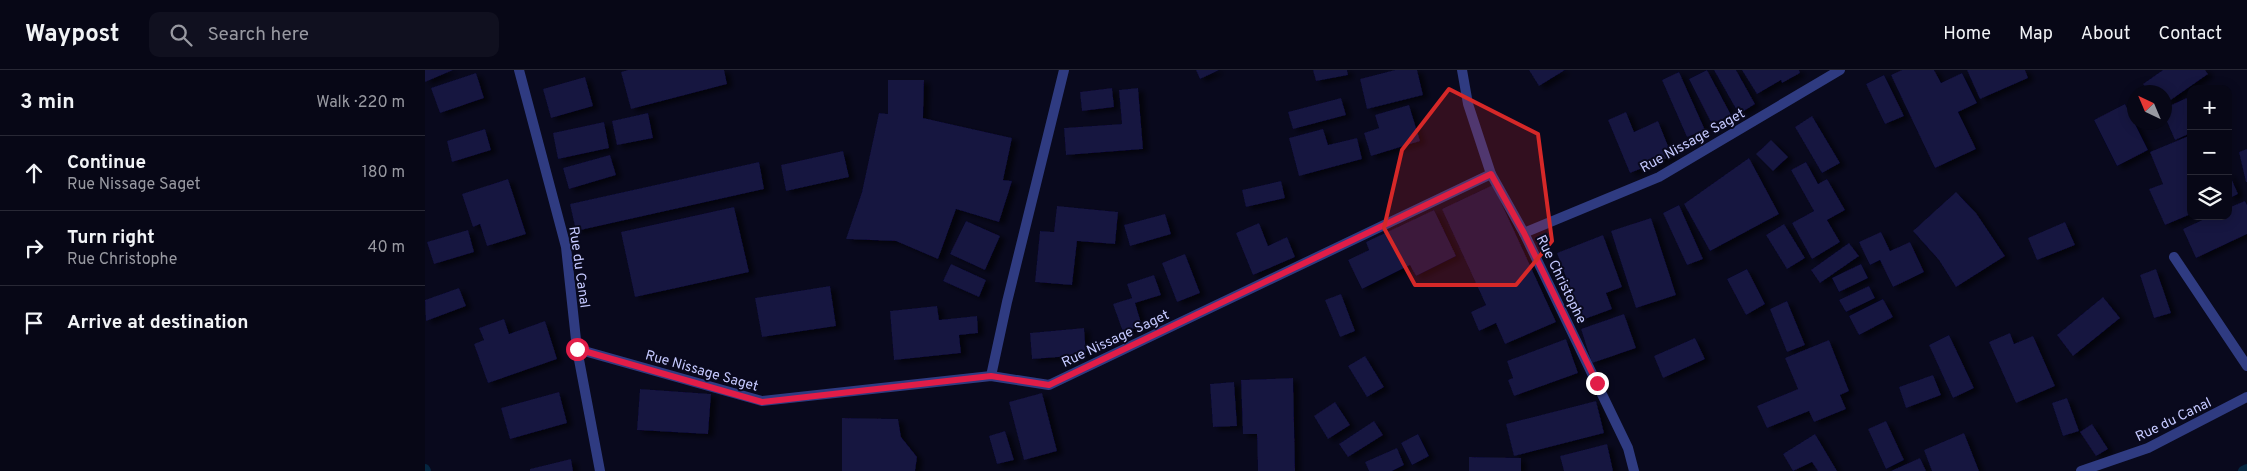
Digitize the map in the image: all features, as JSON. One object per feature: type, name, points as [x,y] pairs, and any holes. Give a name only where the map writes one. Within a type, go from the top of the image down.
[{"type":"street","name":"Rue du Canal","points":[[519,70],[566,247],[577,349],[600,471]]},
{"type":"street","points":[[991,376],[1007,302],[1064,70]]},
{"type":"street","name":"Rue Christophe","points":[[1462,70],[1468,104],[1491,174],[1524,233],[1628,448],[1634,471]]},
{"type":"street","name":"Rue Nissage Saget","points":[[1524,233],[1659,177],[1840,70]]},
{"type":"street","name":"Rue Nissage Saget","points":[[577,349],[762,402],[991,376],[1049,385],[1491,174]]},
{"type":"street","points":[[2175,257],[2247,366]]},
{"type":"street","name":"Rue du Canal","points":[[2081,471],[2148,448],[2247,397]]},
{"type":"highlighted area","points":[[1449,89],[1538,134],[1552,241],[1516,285],[1415,285],[1384,228],[1402,150]]},
{"type":"building","points":[[425,70],[453,70],[425,82]]},
{"type":"building","points":[[628,70],[724,70],[727,84],[631,109],[621,72]]},
{"type":"building","points":[[1196,70],[1219,70],[1200,79]]},
{"type":"building","points":[[1313,70],[1347,70],[1348,75],[1316,81]]},
{"type":"building","points":[[1395,70],[1417,70],[1423,95],[1367,109],[1360,79]]},
{"type":"building","points":[[1529,70],[1565,70],[1539,86]]},
{"type":"building","points":[[1707,70],[1731,115],[1712,124],[1689,79]]},
{"type":"building","points":[[1714,70],[1736,70],[1755,104],[1739,114]]},
{"type":"building","points":[[1742,70],[1799,70],[1800,73],[1782,83],[1781,80],[1757,94]]},
{"type":"building","points":[[1902,70],[1934,70],[1941,83],[1962,73],[1977,103],[1958,112],[1976,149],[1935,168],[1891,75]]},
{"type":"building","points":[[1967,70],[2025,70],[2028,78],[1980,99]]},
{"type":"building","points":[[2163,70],[2205,70],[2208,74],[2192,85],[2187,85],[2187,89],[2172,99],[2172,85],[2143,84]]},
{"type":"building","points":[[1679,72],[1705,130],[1687,137],[1662,80]]},
{"type":"building","points":[[476,73],[484,98],[440,113],[431,88]]},
{"type":"building","points":[[1884,75],[1904,116],[1885,124],[1866,84]]},
{"type":"building","points":[[585,77],[593,106],[551,118],[543,89]]},
{"type":"building","points":[[888,80],[924,80],[923,118],[1012,138],[1003,180],[1012,181],[999,222],[956,209],[938,259],[896,241],[846,239],[862,192],[879,113],[888,114]]},
{"type":"building","points":[[1112,88],[1114,107],[1082,111],[1080,92]]},
{"type":"building","points":[[1138,88],[1143,149],[1066,155],[1064,128],[1122,124],[1119,90]]},
{"type":"building","points":[[1341,98],[1346,115],[1293,129],[1288,112]]},
{"type":"building","points":[[2187,98],[2187,135],[2175,140],[2171,130],[2172,105]]},
{"type":"building","points":[[2125,104],[2127,108],[2127,130],[2138,130],[2148,150],[2117,166],[2094,120]]},
{"type":"building","points":[[1409,105],[1420,141],[1371,156],[1364,133],[1379,128],[1375,115]]},
{"type":"building","points":[[1626,112],[1634,132],[1658,121],[1672,156],[1630,173],[1608,120]]},
{"type":"building","points":[[648,113],[653,138],[617,145],[612,121]]},
{"type":"building","points":[[1812,116],[1840,163],[1822,173],[1795,127]]},
{"type":"building","points":[[604,122],[609,148],[558,159],[553,133]]},
{"type":"building","points":[[485,129],[491,150],[452,162],[447,141]]},
{"type":"building","points":[[1323,129],[1328,145],[1357,138],[1362,159],[1299,176],[1289,138]]},
{"type":"building","points":[[2187,137],[2187,216],[2165,225],[2149,189],[2163,184],[2150,152]]},
{"type":"building","points":[[1771,140],[1788,157],[1773,171],[1756,154]]},
{"type":"building","points":[[2247,149],[2247,182],[2246,182],[2239,152]]},
{"type":"building","points":[[843,151],[849,177],[786,191],[781,165]]},
{"type":"building","points":[[610,155],[616,175],[569,189],[563,168]]},
{"type":"building","points":[[1749,158],[1779,214],[1710,251],[1684,204]]},
{"type":"building","points":[[759,162],[764,189],[576,231],[570,204]]},
{"type":"building","points":[[1806,162],[1818,184],[1827,179],[1845,210],[1827,220],[1840,242],[1812,259],[1792,223],[1814,211],[1791,170]]},
{"type":"building","points":[[508,179],[526,234],[487,246],[480,224],[473,227],[462,194]]},
{"type":"building","points":[[2232,180],[2238,194],[2232,197]]},
{"type":"building","points":[[1281,181],[1285,198],[1246,207],[1242,190]]},
{"type":"building","points":[[1493,185],[1556,322],[1505,344],[1496,323],[1479,331],[1471,312],[1486,305],[1442,209]]},
{"type":"building","points":[[1956,192],[1976,213],[2005,256],[1956,287],[1939,260],[1913,231]]},
{"type":"building","points":[[2245,201],[2247,205],[2247,234],[2196,258],[2183,229],[2202,220],[2232,220],[2232,206]]},
{"type":"building","points":[[1679,205],[1703,259],[1687,265],[1663,213]]},
{"type":"building","points":[[1057,206],[1118,212],[1115,244],[1077,241],[1072,285],[1035,282],[1040,231],[1054,232]]},
{"type":"building","points":[[734,207],[749,272],[635,297],[621,232]]},
{"type":"building","points":[[1434,210],[1456,256],[1416,276],[1410,265],[1362,289],[1348,260],[1369,250],[1366,242]]},
{"type":"building","points":[[1165,214],[1171,234],[1130,246],[1124,225]]},
{"type":"building","points":[[1651,218],[1676,295],[1636,308],[1611,231]]},
{"type":"building","points":[[966,221],[1000,236],[985,270],[950,254]]},
{"type":"building","points":[[2065,222],[2075,245],[2037,260],[2028,238]]},
{"type":"building","points":[[1259,223],[1268,246],[1287,237],[1295,257],[1253,275],[1236,233]]},
{"type":"building","points":[[1784,224],[1805,258],[1787,269],[1766,235]]},
{"type":"building","points":[[468,230],[474,252],[434,264],[427,242]]},
{"type":"building","points":[[1881,232],[1890,251],[1910,242],[1924,272],[1893,287],[1880,260],[1870,265],[1859,242]]},
{"type":"building","points":[[1603,235],[1622,287],[1606,293],[1612,309],[1582,320],[1557,253]]},
{"type":"building","points":[[1849,243],[1859,256],[1820,283],[1811,270]]},
{"type":"building","points":[[1185,254],[1200,293],[1177,302],[1162,263]]},
{"type":"building","points":[[951,264],[986,280],[979,297],[943,281]]},
{"type":"building","points":[[1861,264],[1868,278],[1839,292],[1832,278]]},
{"type":"building","points":[[1747,269],[1765,304],[1746,315],[1727,279]]},
{"type":"building","points":[[2156,269],[2171,313],[2154,318],[2140,275]]},
{"type":"building","points":[[1154,275],[1161,295],[1135,303],[1142,326],[1123,332],[1113,304],[1132,298],[1127,284]]},
{"type":"building","points":[[830,286],[836,326],[762,337],[755,298]]},
{"type":"building","points":[[1869,286],[1875,298],[1846,312],[1839,300]]},
{"type":"building","points":[[459,288],[466,306],[426,321],[425,300]]},
{"type":"building","points":[[1341,294],[1355,331],[1340,337],[1325,300]]},
{"type":"building","points":[[2103,297],[2120,318],[2073,356],[2057,335]]},
{"type":"building","points":[[1883,299],[1893,317],[1859,335],[1849,316]]},
{"type":"building","points":[[1787,301],[1805,345],[1787,352],[1770,309]]},
{"type":"building","points":[[937,306],[939,320],[977,316],[978,333],[959,335],[961,353],[894,360],[890,311]]},
{"type":"building","points":[[1624,314],[1636,348],[1592,363],[1581,329]]},
{"type":"building","points":[[504,319],[509,334],[545,321],[557,359],[488,383],[474,344],[484,340],[479,328]]},
{"type":"building","points":[[1084,328],[1086,355],[1032,359],[1030,333]]},
{"type":"building","points":[[2010,333],[2014,344],[2033,336],[2055,386],[2016,403],[1989,342]]},
{"type":"building","points":[[1949,335],[1974,388],[1953,398],[1929,345]]},
{"type":"building","points":[[1695,338],[1705,359],[1663,378],[1654,356]]},
{"type":"building","points":[[1566,339],[1578,373],[1514,396],[1508,380],[1513,378],[1507,361]]},
{"type":"building","points":[[1829,340],[1849,391],[1840,395],[1846,409],[1814,422],[1809,411],[1767,428],[1757,406],[1798,389],[1785,358]]},
{"type":"building","points":[[1365,356],[1384,387],[1367,397],[1348,366]]},
{"type":"building","points":[[1933,375],[1941,395],[1906,408],[1899,387]]},
{"type":"building","points":[[1293,378],[1295,471],[1258,471],[1257,434],[1243,434],[1241,380]]},
{"type":"building","points":[[1234,382],[1237,426],[1213,427],[1210,384]]},
{"type":"building","points":[[640,389],[711,394],[708,434],[637,430]]},
{"type":"building","points":[[559,392],[567,423],[510,439],[501,408]]},
{"type":"building","points":[[1042,393],[1057,451],[1024,460],[1009,402]]},
{"type":"building","points":[[2067,398],[2079,431],[2063,436],[2052,403]]},
{"type":"building","points":[[1596,401],[1604,433],[1514,456],[1506,424]]},
{"type":"building","points":[[1335,402],[1350,425],[1328,439],[1314,416]]},
{"type":"building","points":[[842,418],[898,419],[901,437],[917,457],[915,471],[842,471]]},
{"type":"building","points":[[1374,421],[1383,435],[1348,457],[1339,444]]},
{"type":"building","points":[[1886,421],[1904,460],[1886,469],[1868,429]]},
{"type":"building","points":[[2092,424],[2108,449],[2096,456],[2080,432]]},
{"type":"building","points":[[1005,431],[1014,460],[997,464],[989,436]]},
{"type":"building","points":[[1964,433],[1979,471],[1932,471],[1924,450]]},
{"type":"building","points":[[1418,434],[1429,456],[1412,465],[1401,443]]},
{"type":"building","points":[[1815,434],[1837,471],[1818,471],[1812,462],[1793,471],[1783,454]]},
{"type":"building","points":[[1607,444],[1613,471],[1564,471],[1560,456]]},
{"type":"building","points":[[1397,448],[1404,465],[1392,471],[1369,471],[1365,462]]},
{"type":"building","points":[[1469,457],[1521,458],[1521,471],[1469,471]]},
{"type":"building","points":[[1920,458],[1926,471],[1891,471]]},
{"type":"building","points":[[571,459],[573,471],[530,471],[530,469]]},
{"type":"waterway","points":[[2243,471],[2247,469]]},
{"type":"route","points":[[577,349],[762,402],[991,376],[1049,385],[1491,174],[1524,233],[1597,383]]}]
